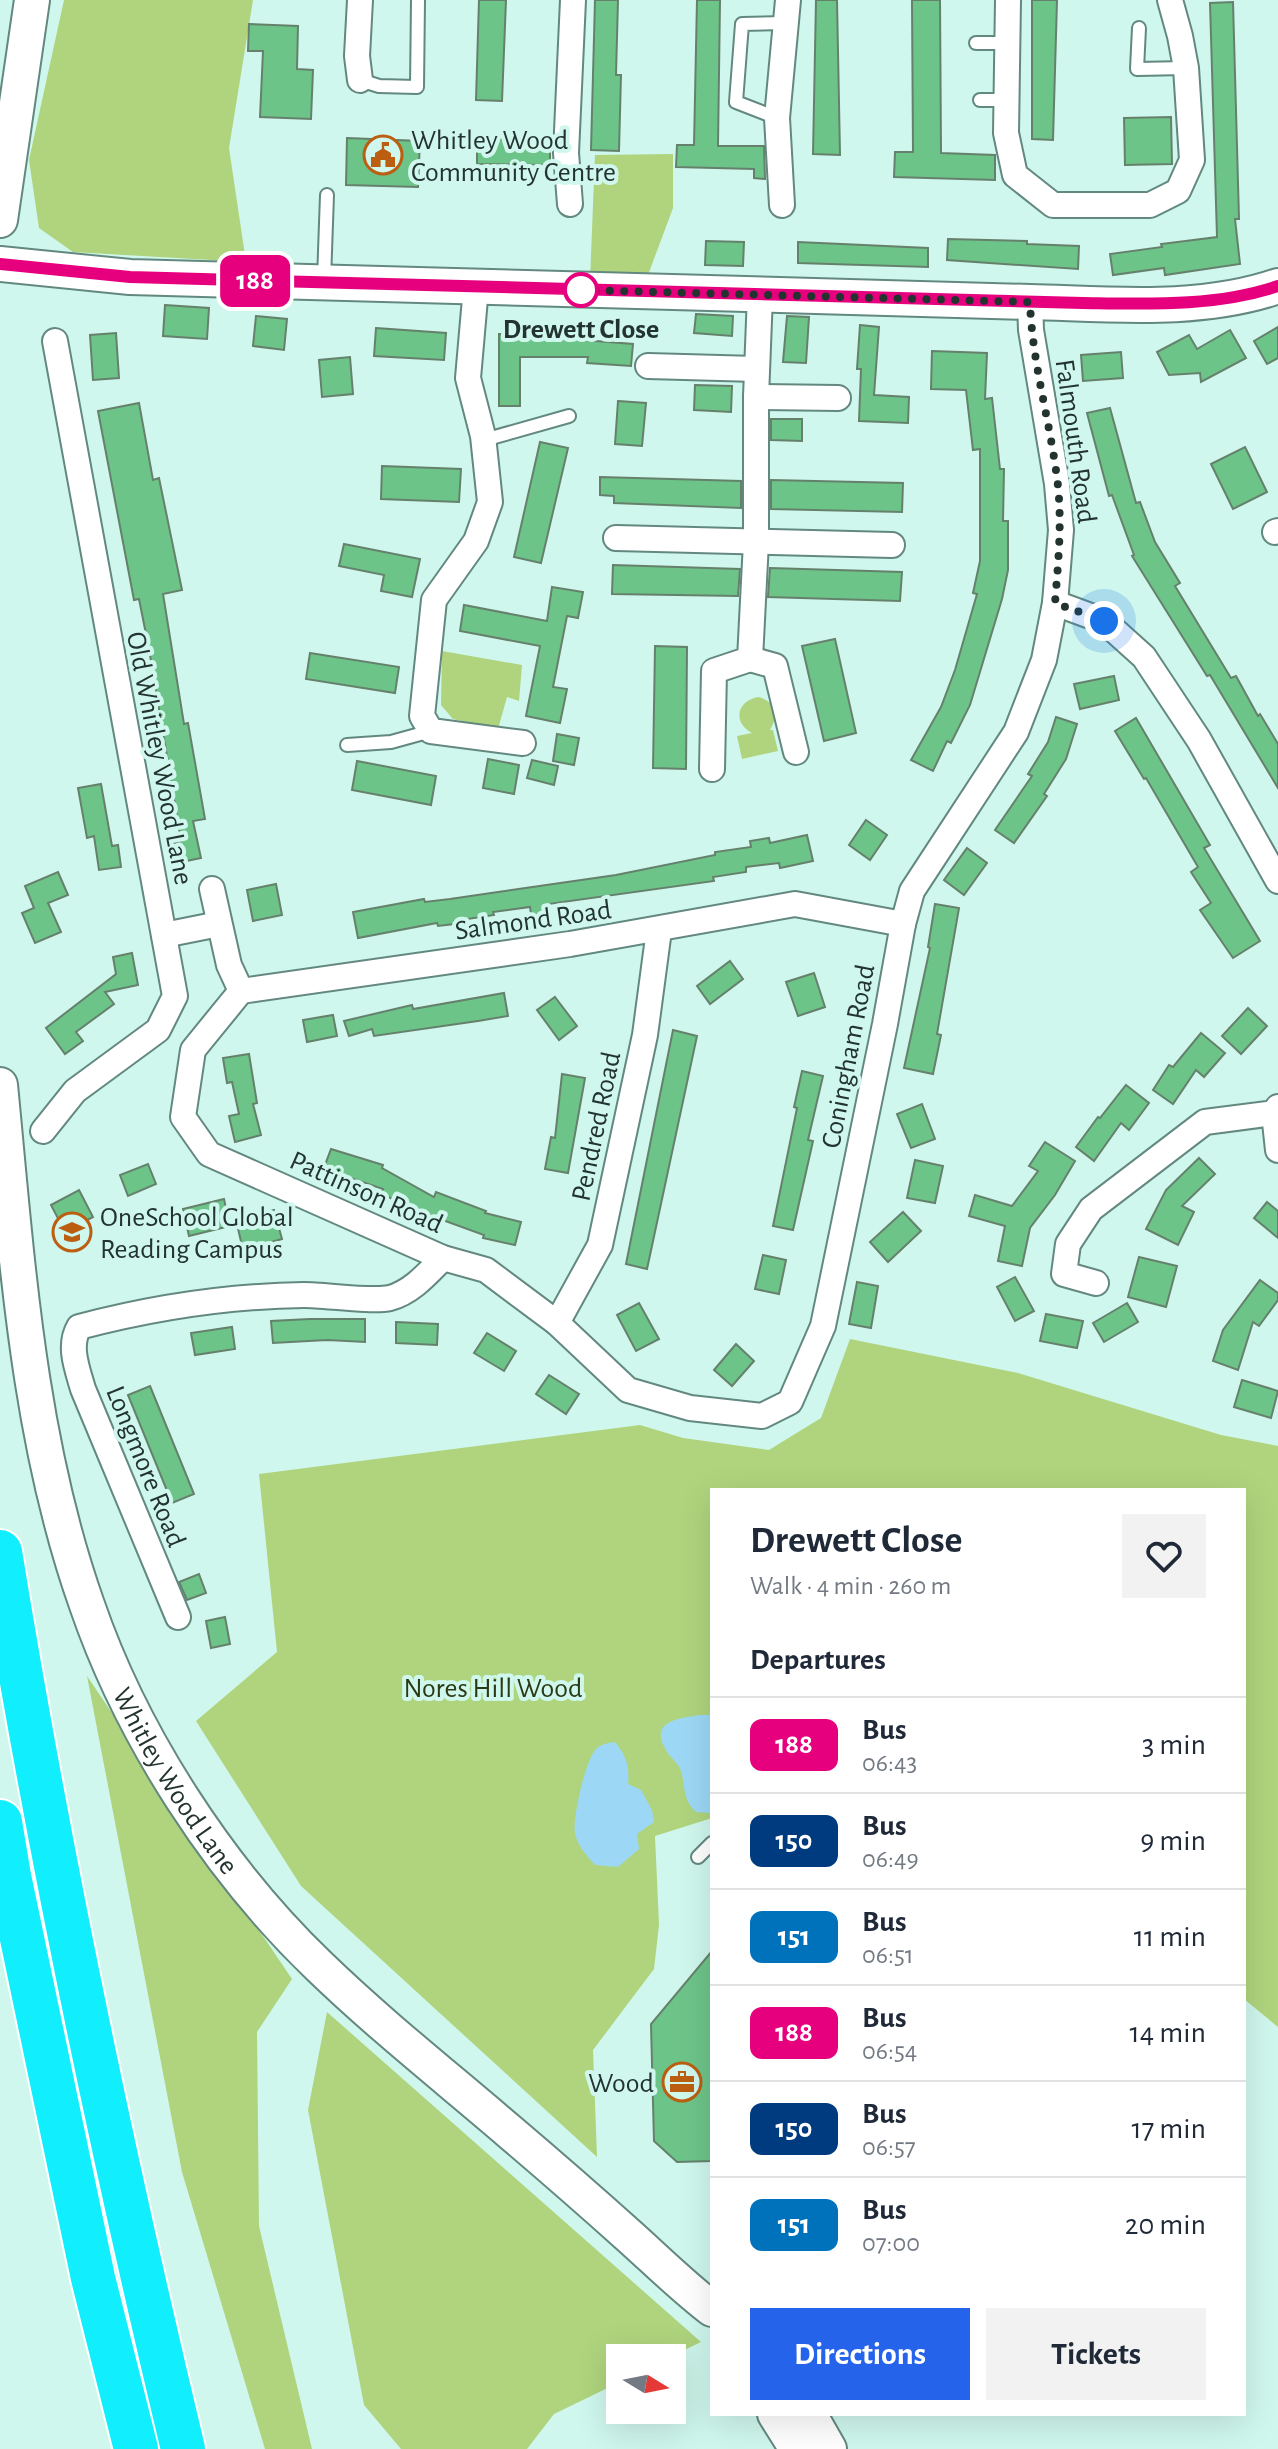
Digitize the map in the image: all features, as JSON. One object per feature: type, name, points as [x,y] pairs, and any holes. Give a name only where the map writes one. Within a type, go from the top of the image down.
[{"type":"highway","points":[[0,1552],[59,1879],[141,2274],[183,2449]]},
{"type":"highway","points":[[0,1822],[93,2278],[136,2449]]},
{"type":"main road","points":[[0,220],[32,0]]},
{"type":"main road","points":[[0,264],[130,277],[1030,302],[1162,304],[1254,294],[1278,286]]},
{"type":"main road","name":"Whitley Wood Lane","points":[[0,1085],[24,1315],[52,1486],[87,1606],[138,1721],[198,1821],[250,1889],[316,1963],[385,2028],[507,2129],[700,2300],[710,2319]]},
{"type":"main road","points":[[776,2416],[797,2449]]},
{"type":"main road","points":[[810,2416],[829,2449]]},
{"type":"street","points":[[360,0],[357,56],[360,80]]},
{"type":"street","points":[[570,204],[566,153],[573,0]]},
{"type":"street","points":[[1008,0],[1006,133],[1015,175],[1053,205],[1150,205],[1178,191],[1192,160],[1186,68],[1170,0]]},
{"type":"street","points":[[782,205],[777,118],[787,12]]},
{"type":"street","points":[[476,287],[468,378],[484,440],[490,502],[476,541],[434,600],[422,716],[431,731],[523,743]]},
{"type":"street","points":[[750,659],[756,542],[756,369],[760,295]]},
{"type":"street","name":"Falmouth Road","points":[[1030,302],[1031,330],[1057,484],[1061,530],[1055,603]]},
{"type":"street","name":"Old Whitley Wood Lane","points":[[43,1131],[75,1091],[158,1030],[175,996],[55,341]]},
{"type":"street","points":[[648,366],[756,369]]},
{"type":"street","points":[[756,397],[838,398]]},
{"type":"street","points":[[616,538],[892,545]]},
{"type":"street","points":[[1055,603],[1104,621],[1144,657],[1199,740],[1278,881]]},
{"type":"street","name":"Coningham Road","points":[[647,1395],[690,1408],[762,1416],[790,1402],[823,1326],[912,891],[1016,732],[1044,660],[1055,603]]},
{"type":"street","points":[[712,769],[714,671],[750,659],[775,666],[796,752]]},
{"type":"street","points":[[212,889],[229,965],[241,991]]},
{"type":"street","name":"Salmond Road","points":[[241,991],[659,930],[795,904],[903,924]]},
{"type":"street","points":[[164,935],[219,924]]},
{"type":"street","name":"Pendred Road","points":[[557,1323],[600,1245],[645,1035],[659,930]]},
{"type":"street","name":"Pattinson Road","points":[[241,991],[193,1050],[183,1117],[209,1154],[443,1258],[486,1270],[557,1323],[628,1390],[647,1395]]},
{"type":"street","points":[[1096,1283],[1064,1274],[1068,1244],[1091,1209],[1205,1122],[1276,1110],[1278,1150]]},
{"type":"street","name":"Longmore Road","points":[[178,1617],[83,1389],[73,1352],[79,1327],[124,1315],[195,1305],[303,1295],[389,1298],[416,1285],[443,1258]]},
{"type":"lane","points":[[360,80],[379,86],[417,87],[418,0]]},
{"type":"lane","points":[[777,118],[736,102],[742,24],[787,12]]},
{"type":"lane","points":[[1139,28],[1137,69],[1186,68]]},
{"type":"lane","points":[[976,43],[1006,43]]},
{"type":"lane","points":[[980,100],[1006,100]]},
{"type":"lane","points":[[324,283],[327,195]]},
{"type":"lane","points":[[484,440],[569,416]]},
{"type":"lane","points":[[347,745],[391,742],[431,731]]},
{"type":"lane","points":[[698,1857],[710,1845]]},
{"type":"green space","points":[[64,0],[253,0],[229,148],[246,262],[73,252],[39,228],[29,160]]},
{"type":"green space","points":[[673,154],[673,208],[645,283],[590,280],[595,155]]},
{"type":"green space","points":[[442,651],[522,665],[519,701],[507,697],[498,729],[453,719],[441,705]]},
{"type":"green space","points":[[758,697],[769,702],[774,710],[770,730],[773,730],[778,751],[742,759],[737,736],[752,733],[742,723],[740,712],[745,703]]},
{"type":"green space","name":"Nores Hill Wood","points":[[850,1339],[1018,1373],[1221,1435],[1278,1446],[1278,2027],[1246,2001],[1246,1488],[710,1488],[710,1819],[655,1836],[659,1925],[654,1969],[593,2050],[597,2157],[301,1886],[196,1721],[277,1652],[259,1474],[640,1425],[683,1438],[769,1450],[821,1418]]},
{"type":"green space","points":[[87,1676],[292,1979],[257,2032],[259,2226],[312,2449],[265,2449],[182,2172]]},
{"type":"green space","points":[[327,2012],[701,2342],[686,2349],[686,2344],[606,2344],[606,2389],[554,2414],[527,2449],[401,2449],[364,2405],[308,2110]]},
{"type":"water","points":[[710,1715],[710,1813],[696,1812],[692,1807],[686,1798],[680,1768],[661,1740],[664,1727],[684,1718]]},
{"type":"water","points":[[615,1742],[626,1762],[628,1784],[641,1790],[652,1810],[654,1822],[637,1834],[639,1849],[618,1867],[595,1865],[575,1833],[588,1763],[597,1748]]},
{"type":"building","points":[[479,0],[506,0],[502,101],[476,100]]},
{"type":"building","points":[[595,0],[618,0],[616,75],[621,75],[619,151],[591,150]]},
{"type":"building","points":[[697,0],[720,0],[718,146],[764,146],[765,179],[754,178],[754,169],[676,167],[677,145],[694,145]]},
{"type":"building","points":[[816,0],[837,0],[840,155],[813,154]]},
{"type":"building","points":[[912,0],[940,0],[941,153],[995,155],[995,180],[894,177],[895,152],[913,152]]},
{"type":"building","points":[[1032,0],[1057,0],[1053,140],[1032,139]]},
{"type":"building","points":[[1233,2],[1239,219],[1235,219],[1240,264],[1165,275],[1164,268],[1113,275],[1110,254],[1217,237],[1210,3]]},
{"type":"building","points":[[249,24],[298,26],[297,69],[313,70],[311,119],[260,117],[263,51],[248,51]]},
{"type":"building","points":[[1171,117],[1172,164],[1125,165],[1124,118]]},
{"type":"building","points":[[347,138],[420,141],[418,187],[346,185]]},
{"type":"building","points":[[477,139],[550,140],[550,165],[477,164]]},
{"type":"building","points":[[948,239],[1079,246],[1078,269],[947,260]]},
{"type":"building","points":[[706,241],[744,242],[743,266],[705,265]]},
{"type":"building","points":[[798,242],[928,248],[928,267],[798,263]]},
{"type":"building","points":[[165,305],[209,308],[207,339],[163,336]]},
{"type":"building","points":[[696,314],[733,316],[732,336],[694,333]]},
{"type":"building","points":[[256,316],[287,319],[284,350],[253,346]]},
{"type":"building","points":[[787,316],[809,317],[806,363],[783,362]]},
{"type":"building","points":[[860,325],[879,327],[874,395],[909,397],[908,423],[859,421],[861,369],[857,369]]},
{"type":"building","points":[[1278,327],[1278,358],[1267,364],[1254,341]]},
{"type":"building","points":[[376,328],[446,333],[444,360],[374,356]]},
{"type":"building","points":[[1230,330],[1246,358],[1201,382],[1200,373],[1169,375],[1157,352],[1189,335],[1197,349]]},
{"type":"building","points":[[116,333],[119,378],[93,380],[90,335]]},
{"type":"building","points":[[499,334],[571,335],[571,339],[633,344],[631,366],[587,363],[588,357],[520,357],[520,406],[499,406]]},
{"type":"building","points":[[932,351],[987,353],[985,399],[992,398],[1000,469],[1004,469],[1003,521],[1008,521],[1008,570],[1002,599],[970,705],[951,743],[947,741],[933,771],[911,760],[941,707],[977,594],[973,593],[980,561],[980,449],[973,450],[966,390],[931,389]]},
{"type":"building","points":[[1121,352],[1123,378],[1083,381],[1081,355]]},
{"type":"building","points":[[350,357],[353,394],[322,397],[319,360]]},
{"type":"building","points":[[695,385],[732,386],[731,412],[694,410]]},
{"type":"building","points":[[618,401],[646,403],[642,446],[615,444]]},
{"type":"building","points":[[139,403],[153,480],[159,478],[182,590],[163,594],[184,724],[188,723],[205,819],[193,821],[201,858],[177,863],[173,843],[181,841],[149,649],[139,599],[134,600],[98,411]]},
{"type":"building","points":[[1110,408],[1136,503],[1140,502],[1155,542],[1180,583],[1175,586],[1231,678],[1236,676],[1278,744],[1278,788],[1210,675],[1207,676],[1132,556],[1112,495],[1109,496],[1087,413]]},
{"type":"building","points":[[771,419],[802,419],[802,441],[771,440]]},
{"type":"building","points":[[540,442],[568,448],[541,563],[514,557]]},
{"type":"building","points":[[1245,447],[1267,492],[1233,509],[1211,464]]},
{"type":"building","points":[[382,466],[461,469],[459,502],[381,499]]},
{"type":"building","points":[[600,477],[741,481],[741,508],[614,503],[614,496],[600,495]]},
{"type":"building","points":[[771,480],[903,483],[902,512],[771,509]]},
{"type":"building","points":[[344,544],[420,559],[412,597],[381,591],[384,575],[339,566]]},
{"type":"building","points":[[613,565],[740,569],[738,596],[612,594]]},
{"type":"building","points":[[770,568],[902,572],[900,601],[768,597]]},
{"type":"building","points":[[552,587],[583,592],[578,618],[567,616],[553,687],[567,689],[560,723],[526,716],[540,646],[460,631],[464,605],[547,621]]},
{"type":"building","points":[[835,639],[856,733],[824,741],[802,646]]},
{"type":"building","points":[[655,646],[687,647],[686,769],[653,768]]},
{"type":"building","points":[[310,653],[399,667],[395,693],[306,679]]},
{"type":"building","points":[[1114,676],[1119,700],[1080,709],[1074,684]]},
{"type":"building","points":[[1056,717],[1077,724],[1066,759],[1044,794],[1047,796],[1014,843],[995,830],[1032,776],[1028,774],[1048,742]]},
{"type":"building","points":[[1136,718],[1210,845],[1204,848],[1260,941],[1233,958],[1200,910],[1211,903],[1191,872],[1198,867],[1115,731]]},
{"type":"building","points":[[557,734],[579,738],[574,765],[553,761]]},
{"type":"building","points":[[488,759],[519,765],[514,794],[483,788]]},
{"type":"building","points":[[532,760],[558,766],[554,785],[527,778]]},
{"type":"building","points":[[357,761],[436,776],[431,805],[352,790]]},
{"type":"building","points":[[101,784],[112,846],[118,845],[121,867],[99,870],[94,836],[87,838],[78,788]]},
{"type":"building","points":[[866,820],[887,835],[870,860],[849,845]]},
{"type":"building","points":[[807,835],[813,861],[780,868],[779,863],[746,867],[746,872],[713,877],[714,881],[548,904],[549,913],[531,915],[530,907],[493,912],[494,915],[454,921],[454,924],[438,926],[437,923],[358,938],[353,912],[424,899],[425,902],[450,899],[616,875],[715,855],[715,852],[751,847],[750,841],[769,838],[770,843]]},
{"type":"building","points":[[967,848],[987,863],[964,895],[944,880]]},
{"type":"building","points":[[58,872],[68,895],[48,903],[61,932],[35,943],[22,913],[34,908],[25,886]]},
{"type":"building","points":[[276,884],[282,915],[253,921],[247,890]]},
{"type":"building","points":[[935,904],[959,908],[933,1074],[904,1068],[930,948]]},
{"type":"building","points":[[132,953],[138,985],[105,992],[114,1004],[76,1032],[83,1041],[65,1054],[46,1028],[116,974],[113,957]]},
{"type":"building","points":[[730,961],[743,979],[710,1004],[697,986]]},
{"type":"building","points":[[814,973],[825,1007],[798,1016],[786,982]]},
{"type":"building","points":[[504,993],[508,1016],[374,1036],[372,1029],[349,1036],[344,1021],[412,1005],[413,1009]]},
{"type":"building","points":[[555,997],[577,1026],[559,1040],[537,1010]]},
{"type":"building","points":[[1248,1008],[1267,1026],[1241,1054],[1222,1036]]},
{"type":"building","points":[[333,1015],[337,1036],[307,1042],[303,1020]]},
{"type":"building","points":[[673,1030],[697,1036],[647,1269],[626,1264]]},
{"type":"building","points":[[1201,1033],[1225,1053],[1204,1077],[1196,1070],[1173,1104],[1153,1090],[1169,1065],[1173,1067]]},
{"type":"building","points":[[249,1054],[257,1103],[253,1104],[261,1135],[235,1142],[229,1116],[239,1114],[232,1082],[227,1083],[223,1058]]},
{"type":"building","points":[[802,1071],[823,1076],[808,1140],[813,1141],[793,1230],[773,1226]]},
{"type":"building","points":[[562,1074],[585,1078],[568,1173],[545,1169],[551,1137],[555,1138]]},
{"type":"building","points":[[1126,1085],[1149,1103],[1129,1130],[1121,1123],[1094,1161],[1076,1147]]},
{"type":"building","points":[[922,1104],[935,1139],[911,1148],[897,1114]]},
{"type":"building","points":[[1045,1142],[1075,1161],[1030,1228],[1022,1266],[998,1261],[1005,1226],[969,1216],[975,1195],[1012,1206],[1038,1171],[1029,1166]]},
{"type":"building","points":[[331,1149],[383,1165],[382,1168],[434,1197],[436,1192],[485,1213],[521,1222],[515,1245],[483,1238],[484,1235],[407,1207],[381,1193],[383,1189],[348,1177],[347,1182],[322,1173]]},
{"type":"building","points":[[1199,1158],[1215,1174],[1182,1206],[1194,1212],[1178,1245],[1146,1229],[1166,1190]]},
{"type":"building","points":[[915,1160],[943,1166],[935,1203],[907,1198]]},
{"type":"building","points":[[148,1164],[156,1184],[128,1196],[120,1175]]},
{"type":"building","points":[[79,1190],[93,1217],[65,1232],[51,1205]]},
{"type":"building","points":[[224,1199],[230,1226],[189,1236],[183,1209]]},
{"type":"building","points":[[1267,1202],[1278,1211],[1278,1238],[1254,1218]]},
{"type":"building","points":[[274,1210],[282,1239],[243,1250],[236,1220]]},
{"type":"building","points":[[903,1212],[921,1231],[888,1262],[870,1242]]},
{"type":"building","points":[[763,1255],[786,1260],[779,1294],[755,1289]]},
{"type":"building","points":[[1139,1257],[1177,1266],[1166,1307],[1128,1297]]},
{"type":"building","points":[[1015,1277],[1034,1311],[1015,1321],[997,1287]]},
{"type":"building","points":[[1260,1280],[1278,1293],[1278,1300],[1259,1326],[1253,1322],[1238,1370],[1213,1361],[1223,1330]]},
{"type":"building","points":[[857,1282],[878,1286],[871,1328],[849,1324]]},
{"type":"building","points":[[639,1303],[659,1339],[636,1351],[617,1315]]},
{"type":"building","points":[[1127,1303],[1138,1322],[1104,1342],[1093,1323]]},
{"type":"building","points":[[1046,1314],[1083,1321],[1077,1348],[1040,1341]]},
{"type":"building","points":[[365,1319],[365,1342],[327,1340],[273,1343],[271,1321]]},
{"type":"building","points":[[396,1322],[438,1324],[437,1345],[396,1343]]},
{"type":"building","points":[[232,1327],[235,1349],[195,1355],[191,1333]]},
{"type":"building","points":[[487,1333],[516,1351],[504,1371],[474,1353]]},
{"type":"building","points":[[736,1344],[754,1361],[732,1386],[714,1370]]},
{"type":"building","points":[[549,1375],[579,1394],[566,1414],[536,1394]]},
{"type":"building","points":[[1242,1380],[1278,1391],[1271,1418],[1234,1407]]},
{"type":"building","points":[[150,1386],[194,1494],[172,1503],[128,1395]]},
{"type":"building","points":[[199,1574],[206,1593],[187,1600],[179,1582]]},
{"type":"building","points":[[225,1617],[230,1644],[211,1648],[206,1621]]},
{"type":"building","name":"Wood","points":[[710,1953],[710,2161],[677,2162],[654,2141],[651,2024]]},
{"type":"bus line","name":"188","points":[[0,264],[130,277],[1083,303],[1162,304],[1254,294],[1278,286]]},
{"type":"place","name":"Whitley Wood Community Centre","points":[[383,155]]},
{"type":"place","name":"Drewett Close","points":[[581,290]]},
{"type":"place","name":"OneSchool Global Reading Campus","points":[[72,1232]]},
{"type":"place","name":"Wood","points":[[682,2082]]},
{"type":"route","points":[[581,290],[1030,302],[1031,330],[1057,484],[1061,530],[1055,603],[1104,621]]}]
